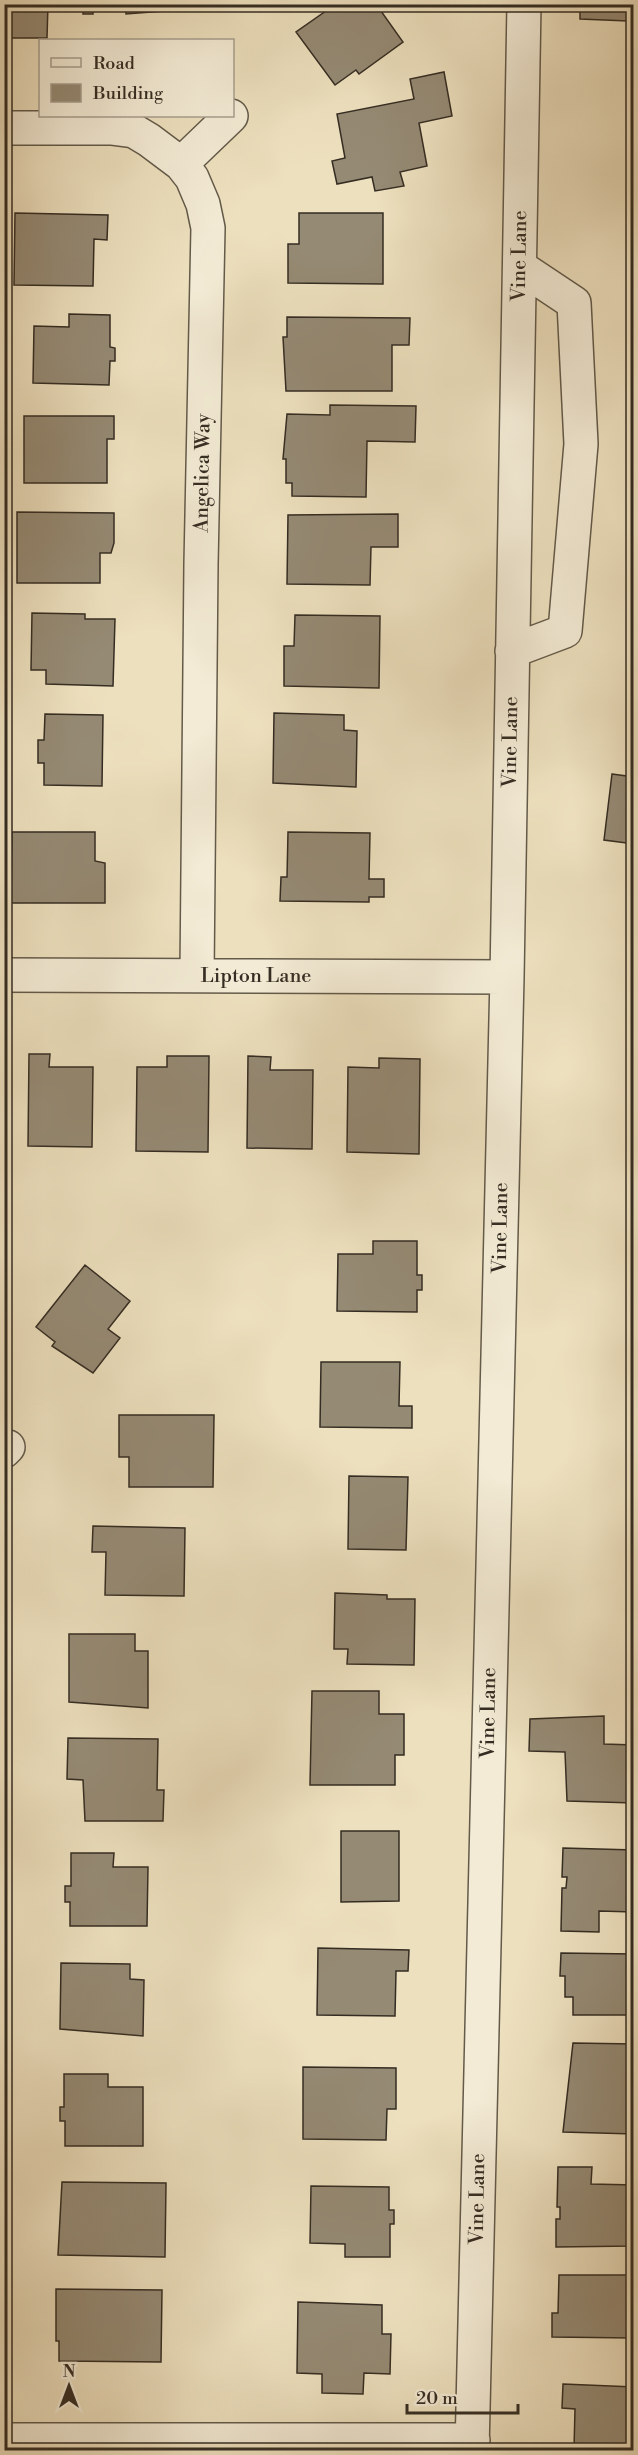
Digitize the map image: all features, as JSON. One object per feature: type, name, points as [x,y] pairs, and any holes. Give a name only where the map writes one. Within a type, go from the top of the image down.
[{"type":"street","name":"Vine Lane","points":[[472,2445],[507,977],[524,4]]},
{"type":"street","points":[[181,164],[230,117]]},
{"type":"street","name":"Angelica Way","points":[[4,128],[111,128],[134,131],[181,164],[192,178],[203,204],[208,228],[201,542],[197,975]]},
{"type":"street","points":[[513,651],[565,631],[582,444],[574,303],[520,267]]},
{"type":"street","name":"Lipton Lane","points":[[4,975],[507,977]]},
{"type":"street","points":[[4,2440],[472,2445]]},
{"type":"building","points":[[4,4],[48,4],[47,38],[4,38]]},
{"type":"building","points":[[83,4],[165,4],[164,11],[126,14],[126,10],[93,10],[93,14],[83,14]]},
{"type":"building","points":[[336,4],[376,4],[403,42],[359,74],[356,70],[335,85],[296,32]]},
{"type":"building","points":[[580,4],[628,4],[628,21],[580,19]]},
{"type":"building","points":[[444,72],[452,116],[419,123],[427,166],[400,172],[404,186],[375,191],[372,177],[337,184],[332,161],[345,158],[337,114],[414,99],[410,79]]},
{"type":"building","points":[[15,213],[108,215],[107,240],[94,239],[93,286],[14,285]]},
{"type":"building","points":[[299,213],[383,213],[383,284],[288,283],[288,244],[299,244]]},
{"type":"building","points":[[69,314],[110,315],[110,347],[115,348],[115,361],[110,361],[109,385],[33,383],[34,326],[69,327]]},
{"type":"building","points":[[287,317],[410,318],[409,345],[392,345],[392,391],[286,391],[283,337],[287,337]]},
{"type":"building","points":[[330,405],[416,406],[415,442],[367,441],[366,497],[292,496],[292,483],[286,483],[286,459],[283,459],[287,414],[330,415]]},
{"type":"building","points":[[24,416],[114,416],[114,439],[107,439],[107,483],[24,483]]},
{"type":"building","points":[[17,512],[114,513],[114,543],[111,553],[100,553],[100,583],[17,583]]},
{"type":"building","points":[[398,514],[398,547],[371,547],[370,585],[287,584],[288,515]]},
{"type":"building","points":[[630,537],[634,537],[634,560],[630,560]]},
{"type":"building","points":[[630,578],[634,578],[634,602],[630,602]]},
{"type":"building","points":[[32,613],[85,614],[85,619],[115,619],[113,686],[46,684],[46,670],[31,670]]},
{"type":"building","points":[[295,615],[380,616],[379,688],[284,686],[284,646],[294,646]]},
{"type":"building","points":[[629,619],[634,620],[634,644],[628,644]]},
{"type":"building","points":[[628,702],[634,702],[634,726],[627,726]]},
{"type":"building","points":[[274,713],[344,715],[344,730],[357,731],[356,787],[273,783]]},
{"type":"building","points":[[45,714],[103,715],[102,786],[44,785],[44,763],[38,763],[38,740],[44,740]]},
{"type":"building","points":[[612,774],[634,777],[634,844],[604,840]]},
{"type":"building","points":[[12,832],[95,832],[95,861],[105,863],[105,903],[11,903]]},
{"type":"building","points":[[288,832],[370,833],[369,879],[384,879],[384,897],[369,897],[369,902],[280,901],[281,877],[287,877]]},
{"type":"building","points":[[29,1054],[50,1054],[49,1067],[93,1067],[92,1147],[28,1146]]},
{"type":"building","points":[[167,1056],[209,1056],[208,1152],[136,1151],[137,1067],[167,1067]]},
{"type":"building","points":[[248,1056],[271,1057],[270,1070],[313,1070],[312,1149],[247,1148]]},
{"type":"building","points":[[379,1058],[420,1059],[419,1154],[347,1152],[348,1067],[379,1068]]},
{"type":"building","points":[[373,1241],[417,1241],[417,1275],[422,1275],[422,1290],[417,1290],[417,1312],[337,1311],[338,1254],[373,1254]]},
{"type":"building","points":[[85,1265],[130,1301],[108,1329],[120,1338],[93,1373],[52,1346],[55,1342],[36,1327]]},
{"type":"building","points":[[321,1362],[400,1362],[399,1406],[412,1406],[412,1428],[320,1427]]},
{"type":"building","points":[[119,1415],[214,1415],[213,1487],[129,1487],[129,1457],[119,1457]]},
{"type":"building","points":[[349,1476],[408,1477],[406,1550],[348,1549]]},
{"type":"building","points":[[93,1526],[185,1528],[184,1596],[105,1595],[106,1552],[92,1552]]},
{"type":"building","points":[[335,1593],[387,1595],[387,1599],[415,1599],[414,1665],[347,1664],[348,1649],[334,1649]]},
{"type":"building","points":[[69,1634],[135,1634],[135,1651],[148,1651],[148,1708],[69,1702]]},
{"type":"building","points":[[312,1691],[379,1691],[379,1714],[404,1714],[404,1755],[395,1755],[395,1785],[310,1785]]},
{"type":"building","points":[[604,1716],[604,1744],[634,1745],[634,1803],[567,1801],[565,1752],[529,1751],[530,1719]]},
{"type":"building","points":[[68,1738],[158,1739],[157,1790],[164,1790],[163,1821],[85,1821],[83,1780],[67,1779]]},
{"type":"building","points":[[341,1831],[399,1831],[399,1901],[341,1902]]},
{"type":"building","points":[[563,1848],[634,1850],[634,1912],[599,1911],[599,1932],[561,1931],[562,1888],[566,1888],[567,1877],[562,1877]]},
{"type":"building","points":[[71,1853],[114,1853],[113,1867],[148,1867],[147,1926],[70,1926],[70,1902],[65,1902],[65,1886],[71,1886]]},
{"type":"building","points":[[318,1948],[409,1950],[408,1971],[396,1971],[395,2016],[317,2015]]},
{"type":"building","points":[[561,1953],[634,1954],[634,2015],[573,2015],[573,1997],[565,1997],[565,1976],[560,1976]]},
{"type":"building","points":[[61,1963],[130,1964],[130,1979],[144,1980],[143,2036],[60,2029]]},
{"type":"building","points":[[573,2043],[634,2044],[634,2134],[563,2132]]},
{"type":"building","points":[[303,2067],[396,2068],[396,2109],[387,2109],[386,2140],[303,2139]]},
{"type":"building","points":[[64,2074],[108,2074],[108,2087],[143,2087],[143,2146],[65,2146],[65,2121],[60,2121],[60,2107],[64,2107]]},
{"type":"building","points":[[558,2167],[592,2167],[591,2184],[634,2185],[634,2246],[556,2247],[556,2219],[560,2219],[560,2207],[557,2207]]},
{"type":"building","points":[[62,2182],[166,2183],[165,2257],[58,2255]]},
{"type":"building","points":[[311,2186],[389,2187],[389,2210],[394,2210],[394,2224],[390,2224],[390,2257],[345,2257],[345,2244],[310,2243]]},
{"type":"building","points":[[559,2275],[634,2275],[633,2338],[552,2337],[552,2313],[558,2313]]},
{"type":"building","points":[[56,2289],[162,2290],[161,2362],[59,2361],[59,2341],[56,2341]]},
{"type":"building","points":[[298,2302],[382,2305],[382,2334],[391,2334],[390,2374],[364,2373],[363,2394],[322,2393],[322,2374],[297,2373]]},
{"type":"building","points":[[563,2384],[634,2387],[634,2450],[574,2449],[575,2409],[562,2408]]}]
